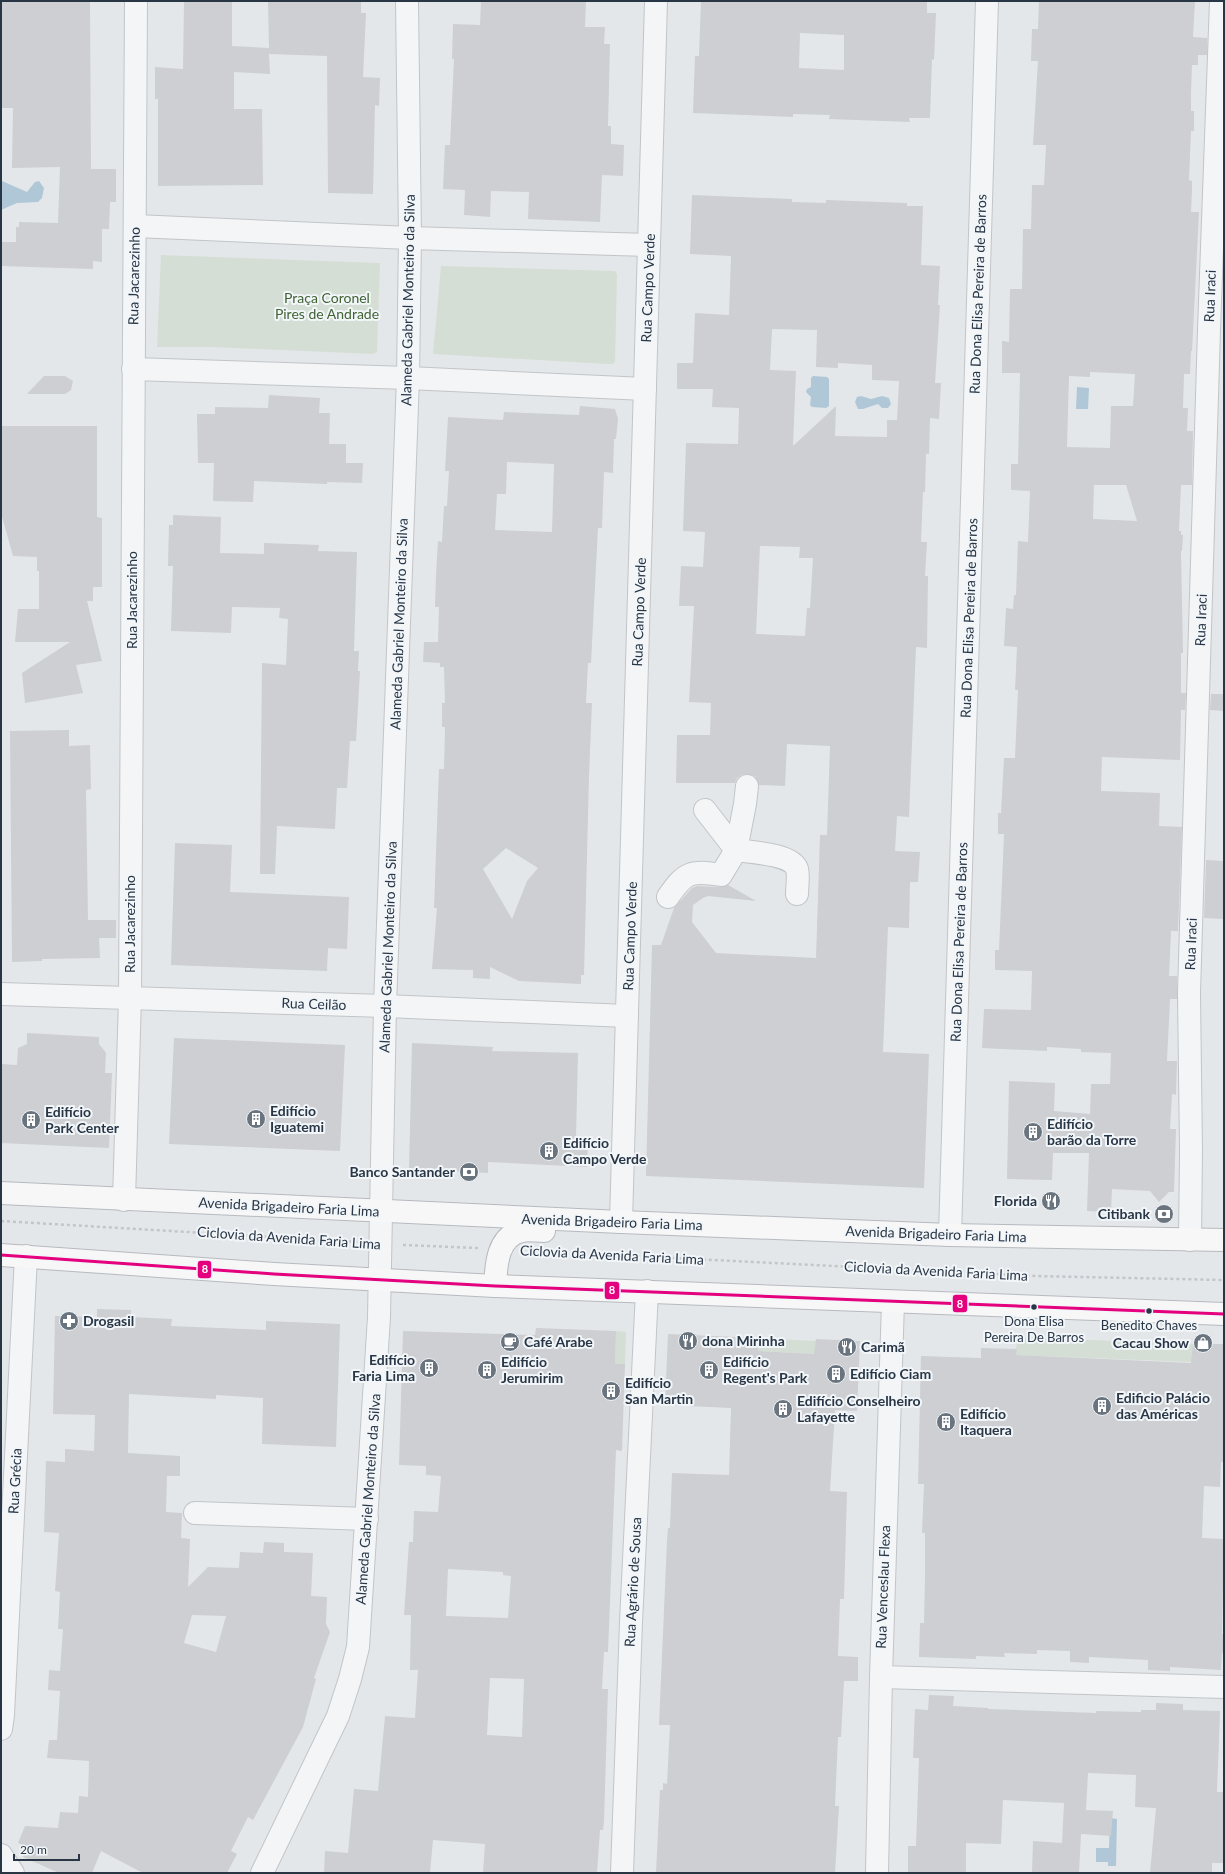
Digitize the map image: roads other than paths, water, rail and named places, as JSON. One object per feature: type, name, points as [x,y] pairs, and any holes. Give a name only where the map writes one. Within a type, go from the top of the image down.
[{"type":"highway","name":"Avenida Brigadeiro Faria Lima","points":[[1,1193],[569,1220],[950,1235],[1224,1240]]},
{"type":"highway","points":[[495,1286],[497,1262],[505,1241],[512,1235],[522,1230],[554,1232],[569,1220]]},
{"type":"highway","points":[[1,1255],[267,1273],[495,1286],[1224,1314]]},
{"type":"street","name":"Rua Jacarezinho","points":[[124,1200],[130,998],[136,1]]},
{"type":"street","name":"Alameda Gabriel Monteiro da Silva","points":[[262,1873],[338,1716],[358,1648],[379,1317],[385,1006],[408,378],[410,238],[407,1]]},
{"type":"street","name":"Rua Campo Verde","points":[[621,1222],[656,1]]},
{"type":"street","name":"Rua Dona Elisa Pereira de Barros","points":[[950,1235],[987,1]]},
{"type":"street","name":"Rua Iraci","points":[[1190,1240],[1191,1151],[1189,993],[1220,1]]},
{"type":"street","points":[[135,226],[410,238],[649,245]]},
{"type":"street","points":[[133,369],[408,378],[645,389]]},
{"type":"street","points":[[668,897],[677,884],[686,876],[702,872],[720,875],[736,850],[747,786]]},
{"type":"street","points":[[705,810],[736,850],[784,858],[792,861],[797,869],[797,894]]},
{"type":"street","name":"Rua Ceilão","points":[[1,994],[385,1006],[627,1016]]},
{"type":"street","name":"Rua Grécia","points":[[1,1729],[3,1714],[26,1256]]},
{"type":"street","name":"Rua Agrário de Sousa","points":[[622,1873],[631,1622],[647,1291]]},
{"type":"street","name":"Rua Venceslau Flexa","points":[[877,1873],[881,1677],[893,1302]]},
{"type":"street","points":[[195,1513],[367,1519]]},
{"type":"street","points":[[881,1677],[1224,1686]]},
{"type":"street","points":[[1,1854],[13,1873]]},
{"type":"water","points":[[2,181],[27,192],[35,182],[39,181],[44,188],[42,198],[38,202],[17,203],[1,210]]},
{"type":"water","points":[[813,376],[827,377],[829,379],[829,406],[826,408],[812,407],[810,405],[811,397],[806,392],[807,389],[811,387],[811,378]]},
{"type":"water","points":[[1077,387],[1089,388],[1088,409],[1076,409]]},
{"type":"water","points":[[861,396],[871,399],[882,396],[889,398],[891,404],[888,408],[882,408],[878,404],[863,409],[858,409],[855,402],[857,397]]},
{"type":"water","points":[[1110,1818],[1117,1819],[1116,1866],[1108,1866],[1108,1862],[1096,1862],[1096,1848],[1109,1848]]},
{"type":"place","name":"Edifício Iguatemi","points":[[256,1119]]},
{"type":"place","name":"Edifício Park Center","points":[[31,1120]]},
{"type":"place","name":"Edifício barão da Torre","points":[[1033,1132]]},
{"type":"place","name":"Edifício Campo Verde","points":[[549,1151]]},
{"type":"place","name":"Banco Santander","points":[[469,1172]]},
{"type":"place","name":"Florida","points":[[1051,1201]]},
{"type":"place","name":"Citibank","points":[[1164,1214]]},
{"type":"place","name":"Dona Elisa Pereira De Barros","points":[[1034,1307]]},
{"type":"place","name":"Benedito Chaves","points":[[1149,1311]]},
{"type":"place","name":"Drogasil","points":[[69,1321]]},
{"type":"place","name":"dona Mirinha","points":[[688,1341]]},
{"type":"place","name":"Café Arabe","points":[[510,1342]]},
{"type":"place","name":"Cacau Show","points":[[1203,1343]]},
{"type":"place","name":"Carimã","points":[[847,1347]]},
{"type":"place","name":"Edifício Faria Lima","points":[[429,1368]]},
{"type":"place","name":"Edifício Jerumirim","points":[[487,1370]]},
{"type":"place","name":"Edifício Regent's Park","points":[[709,1370]]},
{"type":"place","name":"Edifício Ciam","points":[[836,1374]]},
{"type":"place","name":"Edifício San Martin","points":[[611,1391]]},
{"type":"place","name":"Edificio Palácio das Américas","points":[[1102,1406]]},
{"type":"place","name":"Edifício Conselheiro Lafayette","points":[[783,1409]]},
{"type":"place","name":"Edifício Itaquera","points":[[946,1422]]},
{"type":"park label","name":"Praça Coronel Pires de Andrade","points":[[327,306]]}]
